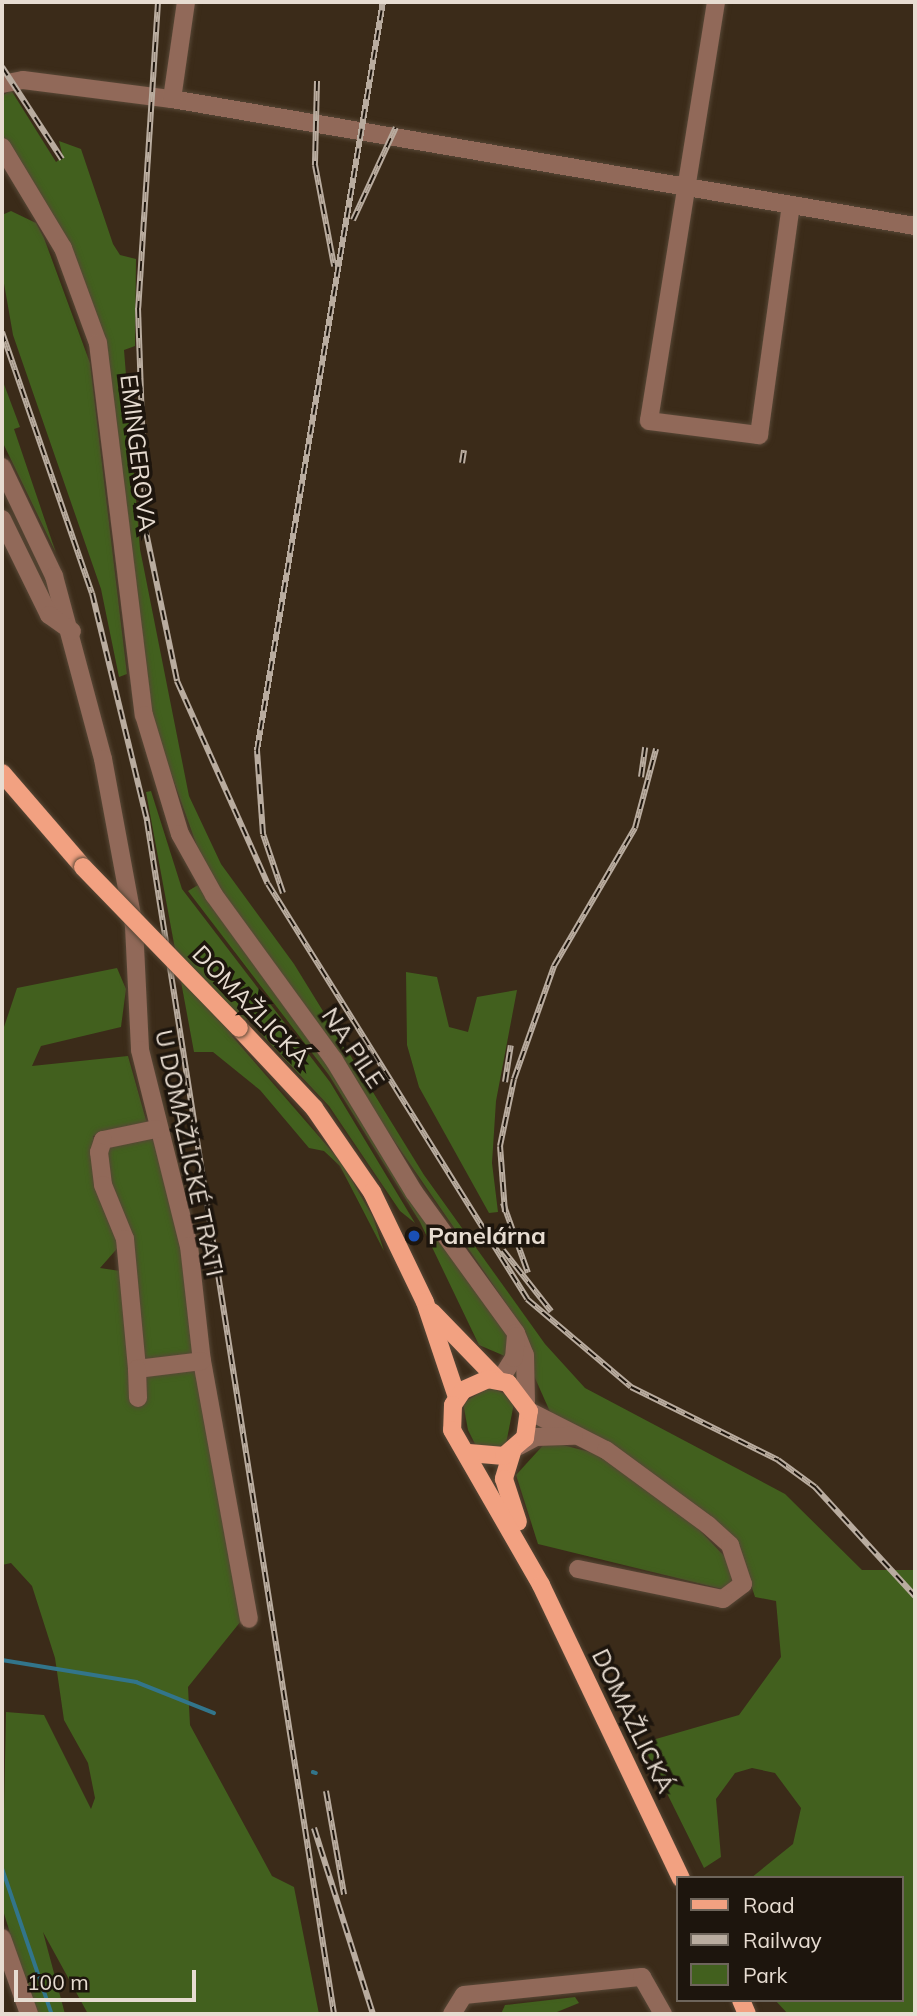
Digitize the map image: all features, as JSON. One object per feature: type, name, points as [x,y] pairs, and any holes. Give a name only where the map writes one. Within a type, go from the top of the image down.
[{"type":"main road","name":"DOMAŽLICKÁ","points":[[2,773],[83,867],[239,1028],[346,1152],[425,1302],[457,1397],[452,1430],[470,1453],[541,1585],[680,1876]]},
{"type":"main road","name":"DOMAŽLICKÁ","points":[[425,1302],[470,1358],[528,1407],[505,1488],[541,1585]]},
{"type":"main road","points":[[457,1397],[470,1384],[498,1380]]},
{"type":"main road","points":[[470,1453],[495,1458],[516,1449]]},
{"type":"street","points":[[172,99],[186,2]]},
{"type":"street","points":[[716,2],[649,421],[759,435],[791,205]]},
{"type":"street","points":[[2,84],[23,80],[172,99],[915,226]]},
{"type":"street","name":"EMINGEROVA","points":[[2,147],[63,248],[98,343],[144,715],[160,785]]},
{"type":"street","name":"U DOMAŽLICKÉ TRATI","points":[[2,467],[54,576],[72,631],[126,867],[140,1050],[156,1129],[189,1246],[202,1361],[249,1619]]},
{"type":"street","points":[[2,519],[49,615],[72,631]]},
{"type":"street","name":"NA PILE","points":[[160,785],[214,895],[334,1060],[414,1192],[516,1333]]},
{"type":"street","points":[[138,1398],[125,1239],[103,1185],[99,1152],[103,1140],[156,1129]]},
{"type":"street","points":[[498,1380],[514,1358],[516,1333]]},
{"type":"street","points":[[516,1333],[525,1355],[528,1407],[578,1436],[715,1532],[740,1563],[743,1584],[723,1599],[578,1569]]},
{"type":"street","points":[[137,1369],[202,1361]]},
{"type":"street","points":[[516,1449],[536,1437],[578,1436]]},
{"type":"street","points":[[2,1938],[29,2014]]},
{"type":"street","points":[[452,2014],[464,1995],[642,1977],[663,2014]]},
{"type":"green space","points":[[11,90],[56,162],[63,157],[59,141],[81,149],[113,244],[120,255],[136,259],[135,346],[124,350],[140,549],[189,796],[221,864],[294,964],[424,1175],[545,1344],[585,1388],[785,1494],[862,1570],[915,1570],[915,2014],[788,2014],[777,2002],[903,2002],[903,1876],[753,1876],[793,1844],[801,1808],[775,1773],[752,1768],[735,1773],[716,1799],[721,1857],[704,1868],[642,1743],[739,1715],[781,1657],[776,1601],[755,1597],[738,1545],[612,1445],[551,1414],[531,1369],[525,1331],[203,863],[153,723],[106,352],[51,213],[2,134],[2,96]]},
{"type":"green space","points":[[11,211],[36,223],[44,238],[90,363],[127,674],[119,677],[101,589],[13,335],[2,272],[2,215]]},
{"type":"green space","points":[[2,379],[20,427],[14,429],[56,553],[2,441]]},
{"type":"green space","points":[[151,791],[182,889],[330,1082],[415,1223],[400,1211],[329,1106],[247,1019],[232,1036],[342,1163],[373,1217],[384,1251],[340,1166],[324,1151],[309,1148],[260,1090],[213,1052],[194,1052],[146,792]]},
{"type":"green space","points":[[198,885],[330,1068],[509,1337],[507,1357],[479,1345],[420,1222],[329,1075],[188,891]]},
{"type":"green space","points":[[117,968],[126,989],[121,1027],[41,1046],[32,1066],[128,1056],[148,1127],[93,1136],[122,1243],[100,1268],[120,1271],[145,1376],[196,1369],[241,1621],[188,1687],[190,1725],[272,1876],[294,1887],[319,2014],[88,2014],[43,1932],[65,2014],[35,2014],[2,1907],[6,1712],[44,1715],[91,1809],[95,1798],[88,1763],[64,1720],[55,1658],[32,1586],[11,1563],[2,1565],[2,1033],[17,988]]},
{"type":"green space","points":[[406,972],[437,977],[449,1027],[468,1032],[477,997],[517,990],[496,1101],[492,1163],[498,1212],[489,1213],[419,1087],[407,1045]]},
{"type":"green space","points":[[148,1136],[155,1140],[183,1245],[195,1353],[189,1358],[143,1362],[103,1154],[109,1143]]},
{"type":"green space","points":[[489,1387],[515,1398],[505,1449],[478,1450],[468,1430],[463,1403]]},
{"type":"green space","points":[[547,1441],[598,1454],[687,1517],[729,1561],[732,1584],[722,1589],[538,1544],[516,1475]]},
{"type":"green space","points":[[575,1997],[579,2003],[552,2014],[501,2014],[505,2005]]},
{"type":"waterway","points":[[2,1660],[136,1682],[214,1713]]},
{"type":"waterway","points":[[2,1867],[52,2014]]},
{"type":"railway","points":[[158,2],[138,308],[146,532],[177,681],[268,884],[527,1299],[631,1387],[778,1460],[815,1487],[915,1596]]},
{"type":"railway","points":[[283,893],[263,834],[257,750],[383,2]]},
{"type":"railway","points":[[2,67],[62,159]]},
{"type":"railway","points":[[317,81],[315,165],[334,266]]},
{"type":"railway","points":[[353,220],[396,127]]},
{"type":"railway","points":[[2,332],[92,593],[147,821],[334,2014]]},
{"type":"railway","points":[[462,463],[464,450]]},
{"type":"railway","points":[[641,777],[645,747]]},
{"type":"railway","points":[[505,1212],[500,1146],[514,1079],[554,966],[635,828],[656,749]]},
{"type":"railway","points":[[505,1082],[511,1045]]},
{"type":"railway","points":[[503,1203],[528,1273]]},
{"type":"railway","points":[[503,1250],[551,1311]]},
{"type":"railway","points":[[326,1791],[344,1894]]},
{"type":"railway","points":[[314,1828],[373,2014]]},
{"type":"place","name":"Panelárna","points":[[414,1236]]}]
